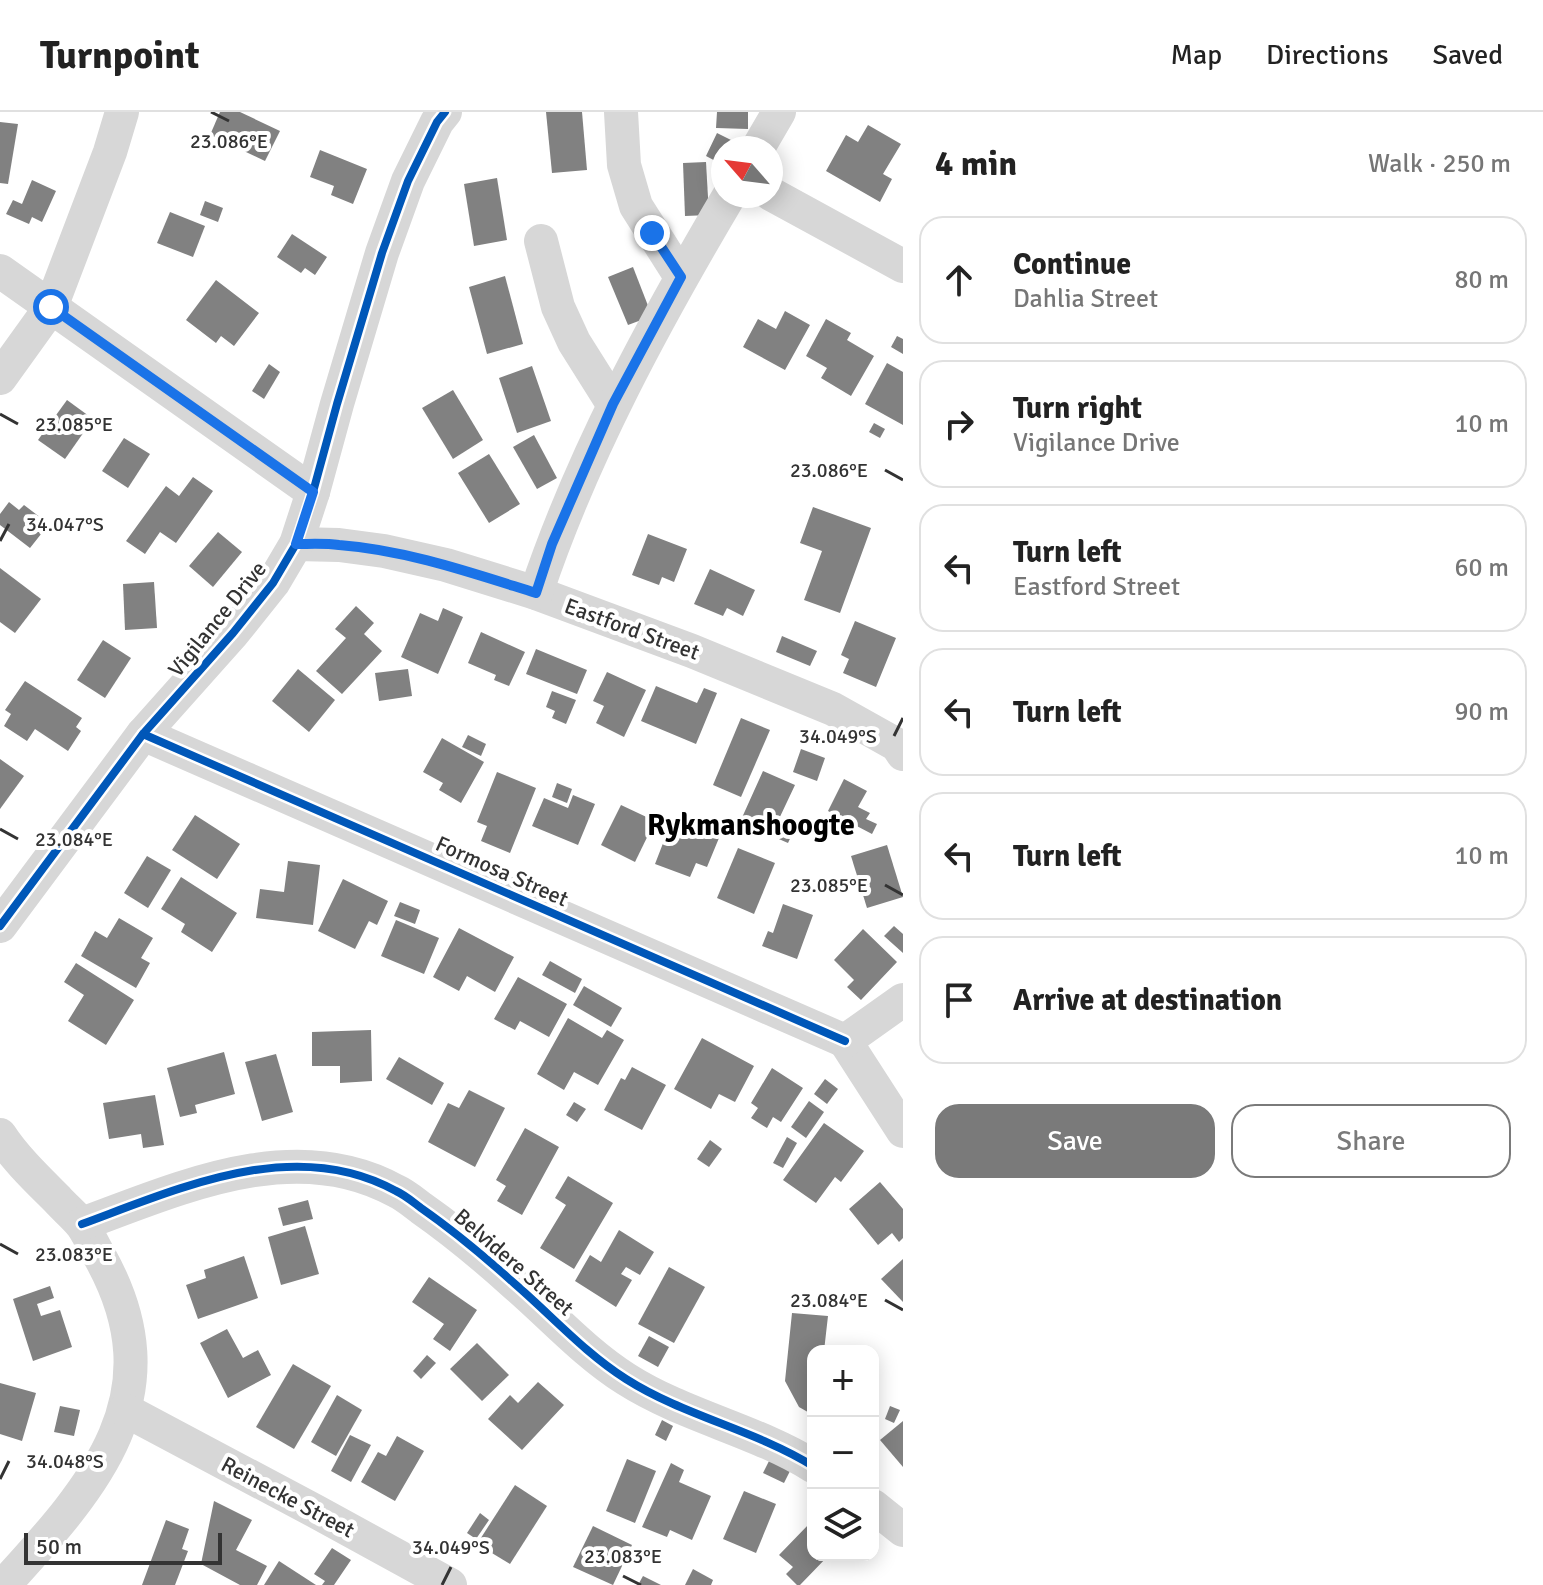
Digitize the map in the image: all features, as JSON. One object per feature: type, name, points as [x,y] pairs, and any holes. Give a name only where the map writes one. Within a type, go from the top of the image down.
[{"type":"street","points":[[0,378],[51,307],[110,152],[122,112]]},
{"type":"street","name":"Vigilance Drive","points":[[0,926],[143,734],[273,583],[296,544],[382,253],[408,181],[445,112]]},
{"type":"street","points":[[621,112],[624,165],[636,206],[681,277]]},
{"type":"street","points":[[765,136],[779,112]]},
{"type":"street","points":[[783,201],[903,266]]},
{"type":"street","points":[[536,593],[552,544],[613,404],[722,208]]},
{"type":"street","points":[[541,241],[558,307],[574,342],[613,404]]},
{"type":"street","points":[[0,271],[313,492]]},
{"type":"street","name":"Eastford Street","points":[[296,544],[339,545],[384,551],[446,565],[536,593],[692,651],[833,709],[897,745],[903,754]]},
{"type":"street","name":"Formosa Street","points":[[143,734],[845,1041]]},
{"type":"street","points":[[903,1000],[845,1041],[903,1131]]},
{"type":"street","points":[[0,1135],[37,1180],[82,1224],[114,1283],[129,1332],[132,1371],[125,1410],[112,1442],[86,1488],[4,1585]]},
{"type":"street","name":"Belvidere Street","points":[[82,1224],[184,1186],[249,1171],[305,1165],[354,1172],[397,1191],[456,1232],[574,1339],[626,1379],[668,1401],[807,1462]]},
{"type":"street","name":"Reinecke Street","points":[[125,1410],[450,1585]]},
{"type":"street","points":[[879,1511],[903,1530]]},
{"type":"building","points":[[220,112],[240,112],[280,131],[265,161],[210,135]]},
{"type":"building","points":[[546,112],[582,112],[587,170],[552,173]]},
{"type":"building","points":[[717,112],[748,112],[748,129],[716,128]]},
{"type":"building","points":[[0,122],[18,124],[8,184],[0,183]]},
{"type":"building","points":[[868,125],[901,144],[883,174],[892,179],[880,202],[826,171],[846,135],[858,142]]},
{"type":"building","points":[[320,150],[367,169],[353,204],[331,195],[334,186],[310,177]]},
{"type":"building","points":[[706,162],[709,215],[685,216],[683,163]]},
{"type":"building","points":[[497,178],[507,240],[474,246],[464,184]]},
{"type":"building","points":[[32,180],[56,191],[42,222],[32,217],[29,224],[6,214],[13,200],[22,204]]},
{"type":"building","points":[[205,201],[223,208],[218,222],[200,215]]},
{"type":"building","points":[[170,212],[205,226],[193,257],[157,243]]},
{"type":"building","points":[[292,234],[327,257],[315,275],[305,268],[301,273],[277,257]]},
{"type":"building","points":[[633,267],[652,316],[628,325],[608,277]]},
{"type":"building","points":[[505,276],[523,344],[487,354],[469,287]]},
{"type":"building","points":[[216,280],[259,313],[234,346],[221,336],[216,343],[186,320]]},
{"type":"building","points":[[785,311],[810,325],[785,370],[743,347],[758,319],[776,329]]},
{"type":"building","points":[[826,319],[851,333],[847,340],[874,356],[851,396],[821,378],[827,368],[806,356]]},
{"type":"building","points":[[897,336],[903,339],[903,354],[891,347]]},
{"type":"building","points":[[887,363],[903,372],[903,425],[865,404]]},
{"type":"building","points":[[269,364],[280,372],[264,399],[252,391]]},
{"type":"building","points":[[532,366],[551,421],[517,433],[499,378]]},
{"type":"building","points":[[453,390],[483,440],[453,459],[422,408]]},
{"type":"building","points":[[67,400],[93,419],[65,459],[38,440]]},
{"type":"building","points":[[874,423],[885,429],[880,438],[869,432]]},
{"type":"building","points":[[534,435],[557,478],[537,489],[513,447]]},
{"type":"building","points":[[124,438],[150,454],[128,488],[102,471]]},
{"type":"building","points":[[489,454],[520,504],[489,523],[458,473]]},
{"type":"building","points":[[193,477],[213,491],[176,543],[160,532],[145,554],[126,541],[166,486],[179,496]]},
{"type":"building","points":[[9,502],[19,510],[24,505],[49,524],[30,548],[0,525],[0,514]]},
{"type":"building","points":[[813,507],[871,528],[840,613],[804,600],[822,551],[800,543]]},
{"type":"building","points":[[218,532],[242,552],[213,587],[189,566]]},
{"type":"building","points":[[648,534],[687,549],[674,582],[662,577],[659,585],[632,575]]},
{"type":"building","points":[[0,568],[41,599],[15,633],[0,622]]},
{"type":"building","points":[[710,569],[755,590],[743,616],[727,608],[723,616],[694,604]]},
{"type":"building","points":[[154,582],[157,628],[125,630],[123,584]]},
{"type":"building","points":[[356,606],[374,623],[364,634],[382,651],[342,694],[316,671],[346,638],[335,629]]},
{"type":"building","points":[[443,608],[463,617],[438,674],[401,657],[420,613],[438,621]]},
{"type":"building","points":[[855,621],[896,638],[876,687],[843,673],[849,659],[841,655]]},
{"type":"building","points":[[481,632],[525,652],[509,686],[494,680],[496,675],[468,663]]},
{"type":"building","points":[[782,636],[817,651],[810,666],[776,652]]},
{"type":"building","points":[[103,640],[131,658],[105,698],[77,680]]},
{"type":"building","points":[[536,649],[587,670],[577,694],[526,674]]},
{"type":"building","points":[[298,669],[335,700],[309,732],[272,701]]},
{"type":"building","points":[[408,669],[412,696],[379,701],[375,673]]},
{"type":"building","points":[[607,672],[646,690],[624,737],[596,723],[604,706],[593,701]]},
{"type":"building","points":[[25,681],[82,718],[76,727],[81,731],[68,751],[35,729],[27,741],[4,726],[11,714],[5,710]]},
{"type":"building","points":[[656,686],[697,703],[704,688],[717,693],[696,744],[641,721]]},
{"type":"building","points":[[552,691],[576,700],[566,724],[552,718],[555,711],[546,707]]},
{"type":"building","points":[[741,718],[770,730],[741,797],[713,785]]},
{"type":"building","points":[[468,735],[486,744],[481,756],[462,747]]},
{"type":"building","points":[[442,738],[484,762],[461,803],[439,790],[443,783],[423,772]]},
{"type":"building","points":[[801,749],[825,758],[817,781],[793,772]]},
{"type":"building","points":[[0,759],[24,776],[0,809]]},
{"type":"building","points":[[763,771],[795,785],[778,821],[795,828],[788,843],[740,822]]},
{"type":"building","points":[[497,772],[536,788],[510,853],[481,841],[487,826],[477,822]]},
{"type":"building","points":[[844,779],[867,791],[858,807],[870,813],[866,819],[877,824],[872,834],[828,811]]},
{"type":"building","points":[[557,783],[572,789],[567,803],[552,797]]},
{"type":"building","points":[[573,795],[595,804],[578,845],[532,826],[544,798],[568,808]]},
{"type":"building","points":[[621,805],[655,821],[635,862],[601,845]]},
{"type":"building","points":[[195,815],[240,844],[217,879],[172,850]]},
{"type":"building","points":[[672,820],[719,838],[707,867],[696,863],[690,877],[655,864]]},
{"type":"building","points":[[887,845],[903,897],[867,908],[851,856]]},
{"type":"building","points":[[738,848],[775,863],[754,914],[717,898]]},
{"type":"building","points":[[147,856],[171,870],[148,908],[124,893]]},
{"type":"building","points":[[288,861],[320,865],[313,925],[256,918],[260,889],[284,892]]},
{"type":"building","points":[[181,877],[237,913],[212,952],[181,932],[185,924],[161,909]]},
{"type":"building","points":[[343,879],[388,901],[377,925],[369,921],[355,949],[318,931]]},
{"type":"building","points":[[400,902],[420,910],[415,924],[394,916]]},
{"type":"building","points":[[783,904],[813,915],[797,959],[762,946],[768,931],[773,933]]},
{"type":"building","points":[[119,918],[153,938],[141,958],[150,963],[136,988],[81,956],[95,931],[107,938]]},
{"type":"building","points":[[396,920],[439,938],[424,974],[381,956]]},
{"type":"building","points":[[894,926],[903,934],[903,953],[884,936]]},
{"type":"building","points":[[459,928],[514,957],[495,992],[467,976],[459,991],[433,977]]},
{"type":"building","points":[[863,929],[897,962],[861,1000],[847,987],[854,980],[834,960]]},
{"type":"building","points":[[550,961],[582,979],[575,993],[542,975]]},
{"type":"building","points":[[76,963],[134,1000],[106,1045],[68,1021],[84,995],[64,982]]},
{"type":"building","points":[[518,977],[567,1004],[549,1037],[520,1021],[515,1030],[494,1019]]},
{"type":"building","points":[[584,986],[622,1008],[611,1027],[573,1005]]},
{"type":"building","points":[[568,1018],[602,1038],[607,1030],[624,1040],[598,1085],[574,1072],[564,1090],[537,1074]]},
{"type":"building","points":[[371,1030],[372,1081],[340,1083],[340,1066],[312,1066],[312,1032]]},
{"type":"building","points":[[702,1038],[754,1066],[735,1102],[719,1094],[711,1109],[674,1089]]},
{"type":"building","points":[[224,1052],[235,1094],[195,1105],[197,1113],[180,1117],[167,1068]]},
{"type":"building","points":[[276,1054],[293,1112],[262,1121],[245,1062]]},
{"type":"building","points":[[399,1057],[444,1083],[432,1105],[386,1079]]},
{"type":"building","points":[[632,1067],[666,1085],[642,1130],[604,1110],[621,1078],[625,1080]]},
{"type":"building","points":[[772,1068],[803,1088],[781,1122],[773,1117],[767,1128],[751,1118],[758,1108],[751,1103]]},
{"type":"building","points":[[825,1079],[838,1089],[827,1104],[814,1094]]},
{"type":"building","points":[[469,1090],[505,1108],[475,1167],[428,1142],[448,1103],[459,1108]]},
{"type":"building","points":[[155,1095],[164,1145],[143,1148],[141,1134],[109,1139],[103,1103]]},
{"type":"building","points":[[809,1101],[824,1112],[806,1138],[791,1127]]},
{"type":"building","points":[[574,1102],[586,1109],[577,1122],[566,1115]]},
{"type":"building","points":[[824,1123],[864,1151],[841,1182],[835,1177],[816,1203],[783,1180]]},
{"type":"building","points":[[525,1128],[559,1147],[522,1215],[497,1201],[506,1186],[496,1180]]},
{"type":"building","points":[[787,1137],[797,1143],[783,1168],[773,1163]]},
{"type":"building","points":[[710,1140],[722,1149],[709,1167],[697,1159]]},
{"type":"building","points":[[568,1176],[613,1203],[574,1269],[540,1248],[566,1205],[555,1198]]},
{"type":"building","points":[[880,1182],[903,1209],[903,1238],[899,1242],[892,1233],[878,1245],[849,1209]]},
{"type":"building","points":[[308,1200],[313,1219],[283,1226],[278,1208]]},
{"type":"building","points":[[305,1226],[319,1274],[281,1285],[268,1237]]},
{"type":"building","points":[[619,1230],[654,1252],[640,1275],[626,1267],[621,1274],[632,1280],[616,1307],[575,1281],[590,1255],[601,1262]]},
{"type":"building","points":[[244,1256],[258,1298],[198,1319],[186,1285],[206,1278],[204,1270]]},
{"type":"building","points":[[903,1259],[903,1302],[881,1279]]},
{"type":"building","points":[[669,1267],[705,1287],[674,1343],[638,1324]]},
{"type":"building","points":[[429,1277],[477,1310],[450,1351],[433,1339],[444,1324],[412,1302]]},
{"type":"building","points":[[50,1286],[54,1298],[37,1304],[41,1316],[60,1310],[72,1347],[33,1361],[13,1299]]},
{"type":"building","points":[[792,1313],[828,1316],[825,1345],[807,1345],[807,1412],[799,1407],[785,1381]]},
{"type":"building","points":[[227,1329],[243,1358],[258,1350],[271,1375],[228,1398],[200,1343]]},
{"type":"building","points":[[649,1336],[669,1347],[658,1367],[638,1356]]},
{"type":"building","points":[[477,1343],[509,1375],[482,1401],[450,1369]]},
{"type":"building","points":[[427,1355],[436,1363],[421,1379],[413,1371]]},
{"type":"building","points":[[293,1364],[331,1386],[294,1449],[256,1427]]},
{"type":"building","points":[[538,1382],[564,1405],[522,1450],[488,1419],[510,1395],[518,1403]]},
{"type":"building","points":[[0,1383],[36,1393],[22,1441],[0,1434]]},
{"type":"building","points":[[337,1395],[362,1410],[336,1456],[311,1442]]},
{"type":"building","points":[[60,1406],[80,1410],[74,1436],[54,1432]]},
{"type":"building","points":[[890,1406],[900,1410],[894,1423],[885,1419]]},
{"type":"building","points":[[662,1420],[673,1426],[666,1441],[655,1435]]},
{"type":"building","points":[[903,1421],[903,1467],[880,1440]]},
{"type":"building","points":[[350,1435],[371,1445],[351,1482],[331,1471]]},
{"type":"building","points":[[397,1436],[424,1451],[395,1501],[361,1482],[378,1452],[386,1456]]},
{"type":"building","points":[[627,1459],[656,1471],[635,1523],[606,1511]]},
{"type":"building","points":[[770,1459],[791,1469],[784,1483],[763,1473]]},
{"type":"building","points":[[671,1463],[684,1470],[679,1482],[711,1496],[692,1540],[670,1530],[667,1537],[642,1527]]},
{"type":"building","points":[[515,1485],[547,1506],[510,1564],[477,1544]]},
{"type":"building","points":[[744,1491],[776,1504],[756,1553],[723,1539]]},
{"type":"building","points":[[214,1501],[252,1520],[236,1550],[267,1566],[257,1585],[240,1585],[201,1564]]},
{"type":"building","points":[[480,1513],[489,1520],[476,1539],[467,1533]]},
{"type":"building","points":[[166,1520],[189,1529],[182,1549],[188,1551],[175,1585],[142,1585]]},
{"type":"building","points":[[593,1526],[632,1545],[613,1585],[573,1567]]},
{"type":"building","points":[[807,1526],[807,1561],[823,1561],[797,1585],[786,1574],[793,1567],[779,1555]]},
{"type":"building","points":[[332,1548],[351,1560],[334,1585],[322,1585],[325,1581],[314,1574]]},
{"type":"building","points":[[279,1561],[316,1585],[264,1585]]},
{"type":"building","points":[[693,1569],[713,1580],[711,1585],[685,1585]]},
{"type":"building","points":[[643,1576],[661,1585],[638,1585]]},
{"type":"cycle path","points":[[0,926],[143,734],[273,583],[296,544],[382,253],[408,181],[445,112]]},
{"type":"cycle path","points":[[143,734],[845,1041]]},
{"type":"cycle path","points":[[82,1224],[158,1196],[238,1173],[278,1167],[318,1167],[358,1175],[403,1194],[469,1244],[583,1346],[626,1379],[648,1392],[767,1442],[807,1462]]},
{"type":"district","name":"Rykmanshoogte","points":[[751,825]]},
{"type":"route","points":[[51,307],[313,492],[296,544],[339,545],[384,551],[446,565],[536,593],[552,544],[613,404],[681,277],[652,233]]}]
